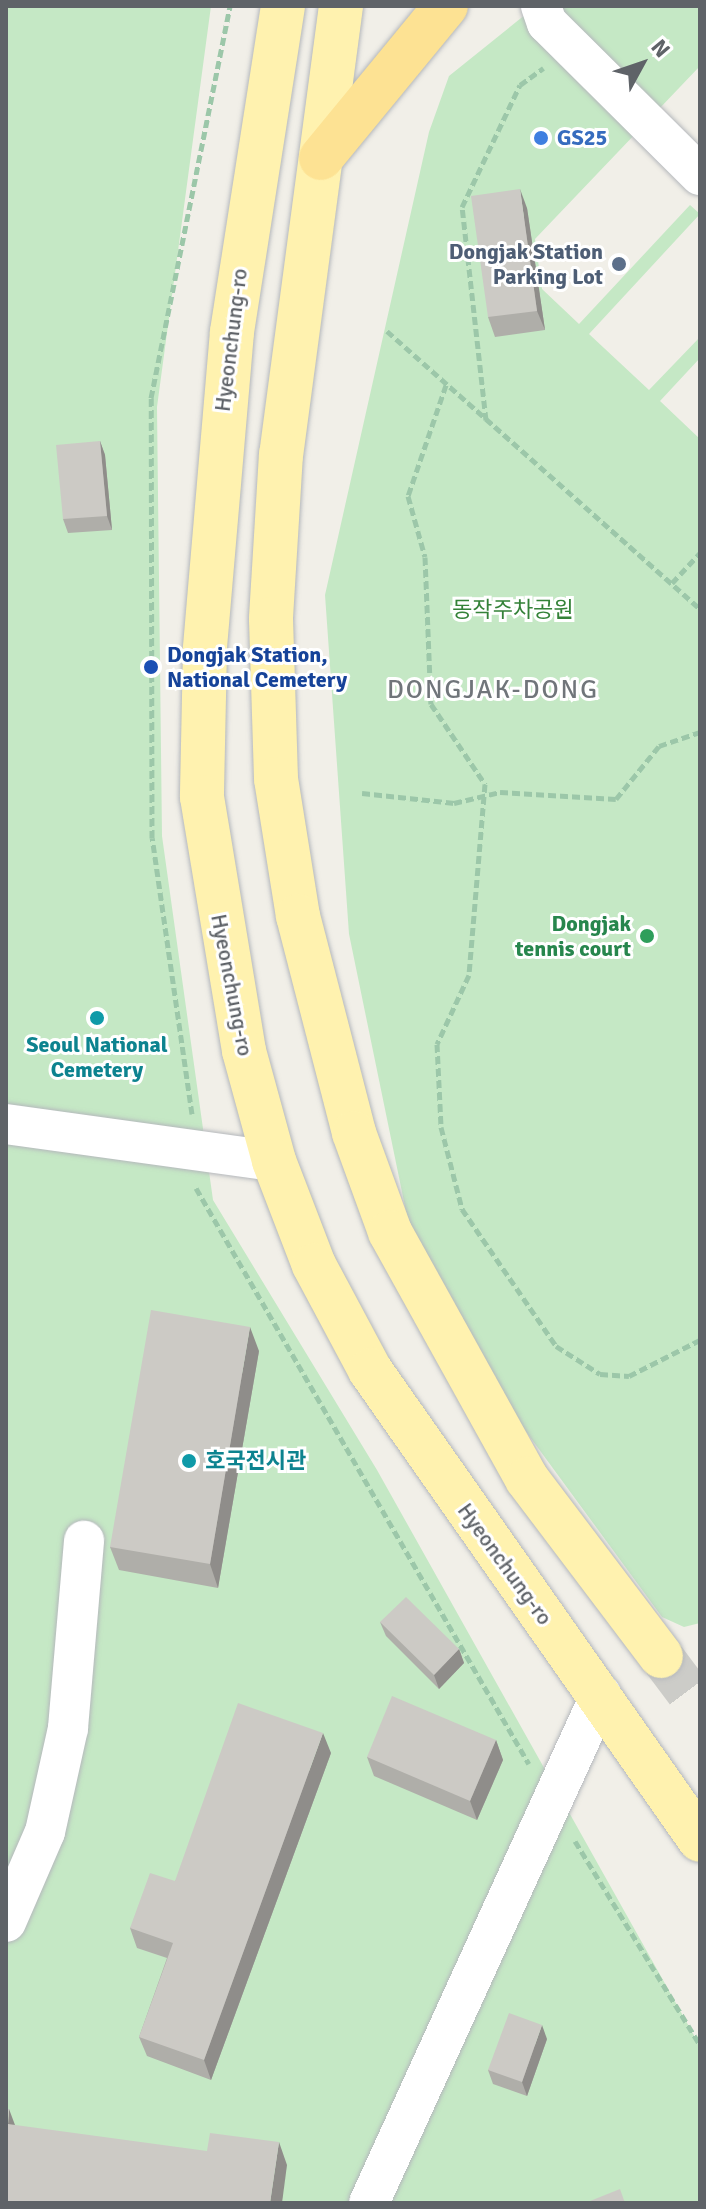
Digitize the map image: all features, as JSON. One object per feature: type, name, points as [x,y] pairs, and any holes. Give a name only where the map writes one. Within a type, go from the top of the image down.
[{"type":"highway","points":[[321,158],[446,6]]},
{"type":"main road","name":"Hyeonchung-ro","points":[[283,6],[246,217],[219,447],[202,797],[221,938],[274,1161],[314,1265],[370,1370],[601,1694],[700,1840]]},
{"type":"main road","points":[[341,6],[281,454],[271,619],[276,779],[301,931],[354,1133],[390,1232],[527,1479],[661,1656]]},
{"type":"lane","points":[[541,6],[547,23],[700,175]]},
{"type":"lane","points":[[6,1124],[274,1161]]},
{"type":"lane","points":[[6,1922],[45,1832],[68,1728],[84,1541]]},
{"type":"lane","points":[[369,2203],[601,1694]]},
{"type":"path","points":[[486,420],[462,207],[520,85],[554,61]]},
{"type":"path","points":[[387,331],[700,609]]},
{"type":"path","points":[[446,385],[408,496],[425,557],[431,704],[469,752],[485,796],[469,975],[437,1044],[441,1127],[462,1209],[556,1346],[600,1374],[629,1376],[700,1340]]},
{"type":"path","points":[[672,583],[700,553]]},
{"type":"path","points":[[362,793],[454,803],[485,796],[616,799],[659,746],[700,732]]},
{"type":"green space","name":"Seoul National Cemetery","points":[[6,6],[211,6],[157,407],[162,836],[213,1200],[377,1470],[700,2046],[700,2203],[6,2203]]},
{"type":"green space","name":"동작주차공원","points":[[536,6],[700,6],[700,66],[535,239],[542,289],[579,324],[690,205],[700,214],[589,334],[649,390],[700,337],[700,358],[660,401],[700,439],[700,1623],[684,1627],[662,1617],[508,1407],[409,1226],[349,934],[325,595],[429,132],[449,76]]},
{"type":"building","points":[[520,189],[537,311],[488,317],[471,196]]},
{"type":"building","points":[[100,441],[107,516],[63,519],[56,445]]},
{"type":"building","name":"호국전시관","points":[[151,1310],[250,1327],[210,1564],[110,1547]]},
{"type":"building","points":[[406,1597],[459,1649],[434,1675],[380,1622]]},
{"type":"building","points":[[392,1696],[496,1740],[470,1801],[367,1757]]},
{"type":"building","points":[[238,1703],[323,1733],[204,2060],[139,2037],[173,1943],[130,1928],[150,1873],[175,1881]]},
{"type":"building","points":[[509,2013],[542,2025],[522,2082],[488,2070]]},
{"type":"building","points":[[6,2109],[9,2109],[8,2124],[207,2151],[210,2133],[279,2142],[270,2203],[6,2203]]},
{"type":"building","points":[[620,2189],[625,2203],[585,2203]]},
{"type":"tunnel","points":[[661,1656],[700,1708]]},
{"type":"place","name":"GS25","points":[[541,138]]},
{"type":"place","name":"Dongjak Station Parking Lot","points":[[619,264]]},
{"type":"place","name":"Dongjak Station, National Cemetery","points":[[151,667]]},
{"type":"place","name":"Dongjak tennis court","points":[[647,936]]},
{"type":"place","name":"Seoul National Cemetery","points":[[97,1018]]},
{"type":"place","name":"호국전시관","points":[[189,1461]]},
{"type":"district","name":"DONGJAK-DONG","points":[[493,691]]}]
